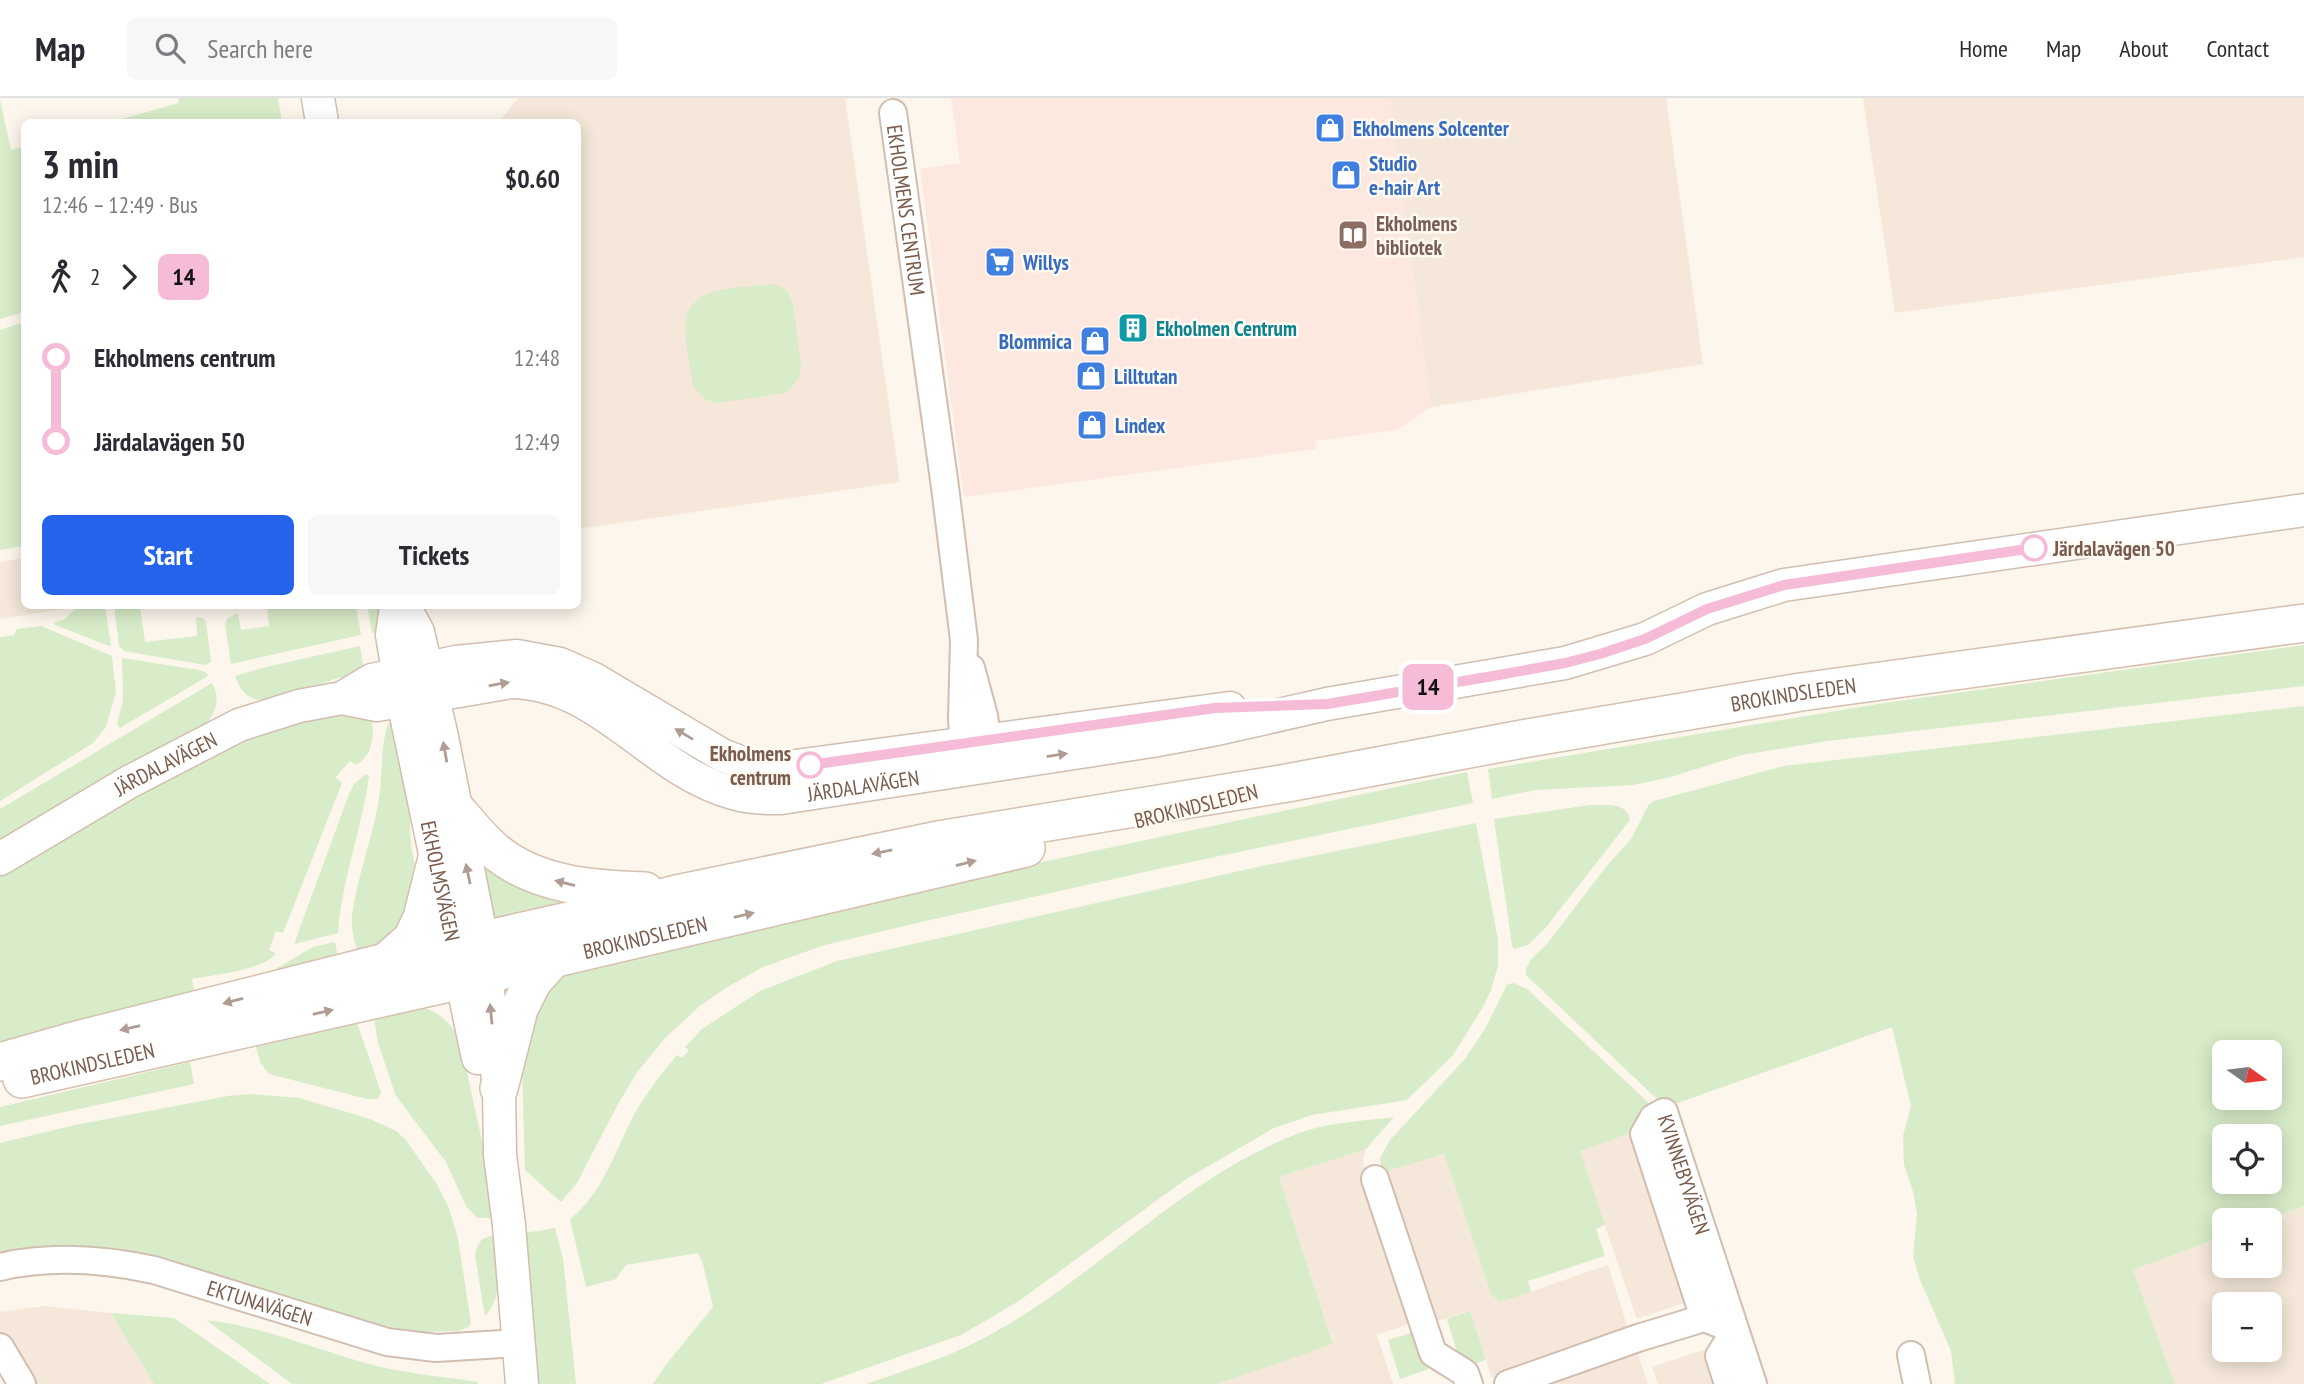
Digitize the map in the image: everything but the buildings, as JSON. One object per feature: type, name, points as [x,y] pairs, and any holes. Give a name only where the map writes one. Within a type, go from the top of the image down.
[{"type":"main road","name":"BROKINDSLEDEN","points":[[0,1084],[471,960],[681,893],[938,840],[1287,783],[1528,738],[1801,692],[2304,623]]},
{"type":"main road","name":"BROKINDSLEDEN","points":[[0,1062],[386,962],[552,960],[944,868],[1287,783]]},
{"type":"main road","points":[[455,808],[499,854],[544,878],[608,890],[681,893]]},
{"type":"main road","points":[[386,962],[412,939],[422,918],[437,858]]},
{"type":"main road","points":[[499,1088],[519,1009],[533,981],[552,960]]},
{"type":"street","points":[[318,98],[322,119]]},
{"type":"street","name":"EKHOLMENS CENTRUM","points":[[892,113],[945,487],[977,754]]},
{"type":"street","name":"JÄRDALAVÄGEN","points":[[0,859],[129,782],[239,725],[299,706],[342,698],[377,705],[415,685],[530,682],[547,686],[592,705],[700,780],[751,797],[782,798],[977,754],[1215,708],[1327,704],[1565,663],[1645,639],[1707,609],[1784,585],[2304,510]]},
{"type":"street","name":"EKHOLMSVÄGEN","points":[[396,609],[392,635],[442,737],[455,808],[471,960],[471,1029],[500,1155]]},
{"type":"street","name":"EKHOLMSVÄGEN","points":[[406,609],[418,632],[415,685],[437,858],[471,960],[499,1088],[500,1155],[522,1384]]},
{"type":"street","name":"KVINNEBYVÄGEN","points":[[1704,1318],[1644,1134],[1653,1118],[1664,1112],[1753,1384]]},
{"type":"street","points":[[1375,1179],[1433,1353],[1465,1373],[1469,1384]]},
{"type":"street","name":"EKTUNAVÄGEN","points":[[0,1267],[69,1259],[130,1265],[168,1274],[387,1342],[436,1348],[520,1342]]},
{"type":"street","points":[[1508,1384],[1638,1338],[1704,1318],[1735,1330],[1718,1356],[1728,1384]]},
{"type":"street","points":[[0,1347],[22,1384]]},
{"type":"street","points":[[1911,1355],[1917,1384]]},
{"type":"shaded area","points":[[518,98],[845,98],[900,482],[581,529],[581,119],[501,119]]},
{"type":"shaded area","name":"Ekholmen Centrum","points":[[951,98],[1390,98],[1431,407],[1397,430],[1315,441],[1316,449],[964,497],[920,169],[960,163]]},
{"type":"shaded area","points":[[1390,98],[1666,98],[1703,364],[1431,407]]},
{"type":"shaded area","points":[[1863,98],[2304,98],[2304,257],[1895,313]]},
{"type":"shaded area","points":[[21,558],[21,609],[62,609],[0,619],[0,562]]},
{"type":"shaded area","points":[[1636,1131],[1693,1300],[1637,1319],[1579,1151]]},
{"type":"shaded area","points":[[1366,1149],[1363,1159],[1365,1170],[1417,1321],[1377,1335],[1393,1384],[1217,1384],[1333,1343],[1279,1177]]},
{"type":"shaded area","points":[[1444,1154],[1491,1295],[1500,1302],[1608,1265],[1629,1332],[1492,1378],[1470,1311],[1432,1323],[1382,1173]]},
{"type":"shaded area","points":[[2304,1206],[2304,1384],[2175,1384],[2133,1270],[2212,1240],[2212,1278],[2282,1278],[2282,1215]]},
{"type":"shaded area","points":[[44,1306],[111,1313],[154,1384],[31,1384],[0,1331],[0,1312]]},
{"type":"shaded area","points":[[1709,1348],[1721,1384],[1658,1384],[1652,1367]]},
{"type":"shaded area","points":[[1636,1349],[1648,1384],[1532,1384]]},
{"type":"green space","points":[[178,98],[278,98],[282,119],[122,119],[179,103]]},
{"type":"green space","points":[[0,100],[11,150],[21,148],[21,313],[0,319]]},
{"type":"green space","points":[[772,284],[787,291],[793,303],[801,367],[799,378],[786,393],[716,403],[705,399],[693,385],[686,333],[686,319],[690,308],[698,299],[721,290]]},
{"type":"green space","points":[[21,324],[21,546],[0,550],[0,330]]},
{"type":"green space","points":[[75,609],[105,609],[111,645],[54,623],[65,619]]},
{"type":"green space","points":[[114,609],[140,609],[145,642],[197,636],[196,617],[203,618],[206,622],[211,662],[205,665],[124,651],[119,646]]},
{"type":"green space","points":[[267,609],[357,609],[361,635],[231,664],[225,625],[227,619],[238,613],[241,630],[269,626]]},
{"type":"green space","points":[[368,609],[384,609],[382,632],[372,633]]},
{"type":"green space","points":[[41,626],[112,656],[116,692],[106,727],[93,743],[0,801],[0,637],[14,635],[17,629]]},
{"type":"green space","points":[[2304,645],[2304,686],[1828,741],[1742,755],[1667,778],[1633,785],[1535,790],[1492,799],[1488,769],[1884,703]]},
{"type":"green space","points":[[360,646],[364,670],[266,701],[246,694],[235,676],[262,668]]},
{"type":"green space","points":[[122,658],[199,670],[206,672],[208,676],[120,728],[117,724],[123,700]]},
{"type":"green space","points":[[212,683],[216,705],[205,725],[0,844],[0,809]]},
{"type":"green space","points":[[2304,706],[2304,1206],[2282,1215],[2282,1208],[2212,1208],[2212,1240],[2133,1270],[2175,1384],[1955,1384],[1951,1351],[1920,1280],[1913,1257],[1917,1214],[1904,1165],[1903,1136],[1911,1106],[1892,1027],[1669,1106],[1658,1100],[1526,975],[1531,959],[1547,944],[1605,868],[1631,839],[1649,804],[1784,766]]},
{"type":"green space","points":[[338,711],[371,713],[372,742],[362,760],[356,765],[350,761],[336,777],[342,783],[283,933],[276,931],[269,950],[276,953],[270,959],[250,968],[192,979],[194,990],[174,999],[0,1043],[0,874],[232,740]]},
{"type":"green space","points":[[389,722],[398,736],[407,765],[416,891],[411,909],[393,941],[358,953],[352,916],[376,813],[384,739]]},
{"type":"green space","points":[[1467,772],[1473,803],[921,922],[825,945],[763,967],[701,1005],[667,1036],[638,1071],[577,1183],[561,1202],[525,1170],[522,1069],[527,1028],[551,983],[578,969],[895,893]]},
{"type":"green space","points":[[366,774],[369,776],[366,796],[344,893],[338,933],[294,944],[349,794],[354,784]]},
{"type":"green space","points":[[1590,805],[1620,807],[1625,810],[1630,820],[1547,926],[1528,945],[1514,949],[1494,819]]},
{"type":"green space","points":[[1476,823],[1498,940],[1498,966],[1483,1007],[1453,1055],[1407,1100],[1312,1115],[1274,1128],[1186,1179],[1019,1301],[961,1335],[821,1384],[653,1384],[713,1307],[698,1253],[626,1265],[616,1279],[586,1287],[570,1219],[600,1184],[640,1105],[677,1055],[682,1058],[689,1050],[685,1047],[702,1029],[760,991],[837,961],[1262,866]]},
{"type":"green space","points":[[474,847],[589,905],[492,927]]},
{"type":"green space","points":[[335,942],[338,958],[272,971],[313,947]]},
{"type":"green space","points":[[1513,983],[1527,989],[1651,1105],[1636,1131],[1580,1151],[1605,1225],[1596,1229],[1605,1256],[1528,1281],[1531,1292],[1500,1302],[1491,1295],[1444,1154],[1382,1173],[1380,1158],[1390,1140],[1465,1059],[1486,1027],[1507,985]]},
{"type":"green space","points":[[414,1007],[429,1010],[442,1017],[460,1040],[483,1146],[493,1218],[477,1218],[466,1206],[446,1162],[396,1096],[378,1043],[374,1018]]},
{"type":"green space","points":[[357,1023],[381,1092],[378,1099],[367,1099],[269,1074],[260,1062],[256,1047]]},
{"type":"green space","points":[[190,1062],[194,1084],[0,1126],[0,1107]]},
{"type":"green space","points":[[251,1094],[299,1098],[370,1119],[396,1131],[406,1140],[438,1186],[449,1208],[458,1238],[471,1323],[469,1327],[458,1331],[424,1332],[364,1323],[167,1261],[0,1256],[0,1143],[75,1125]]},
{"type":"green space","points":[[1394,1117],[1366,1149],[1279,1177],[1333,1344],[1217,1384],[866,1384],[956,1352],[1025,1314],[1180,1200],[1219,1173],[1261,1150],[1316,1128]]},
{"type":"green space","points":[[555,1228],[563,1259],[576,1384],[535,1384],[525,1233]]},
{"type":"green space","points":[[494,1235],[498,1288],[492,1307],[485,1317],[475,1255],[482,1239]]},
{"type":"green space","points":[[1470,1311],[1486,1360],[1462,1368],[1447,1319]]},
{"type":"green space","points":[[111,1313],[174,1318],[270,1384],[154,1384]]},
{"type":"green space","points":[[206,1320],[265,1332],[376,1366],[478,1382],[292,1384]]},
{"type":"green space","points":[[1417,1331],[1429,1369],[1400,1379],[1388,1340]]},
{"type":"bus line","name":"14","points":[[810,765],[1215,708],[1327,704],[1493,676],[1600,654],[1645,639],[1707,609],[1784,585],[2034,548]]},
{"type":"place","name":"Ekholmens Solcenter","points":[[1330,128]]},
{"type":"place","name":"Studio e-hair Art","points":[[1346,175]]},
{"type":"place","name":"Ekholmens bibliotek","points":[[1353,235]]},
{"type":"place","name":"Willys","points":[[1000,262]]},
{"type":"place","name":"Ekholmen Centrum","points":[[1133,328]]},
{"type":"place","name":"Blommica","points":[[1095,341]]},
{"type":"place","name":"Lilltutan","points":[[1091,376]]},
{"type":"place","name":"Lindex","points":[[1092,425]]},
{"type":"place","name":"Järdalavägen 50","points":[[2034,548]]},
{"type":"place","name":"Ekholmens centrum","points":[[810,765]]}]
